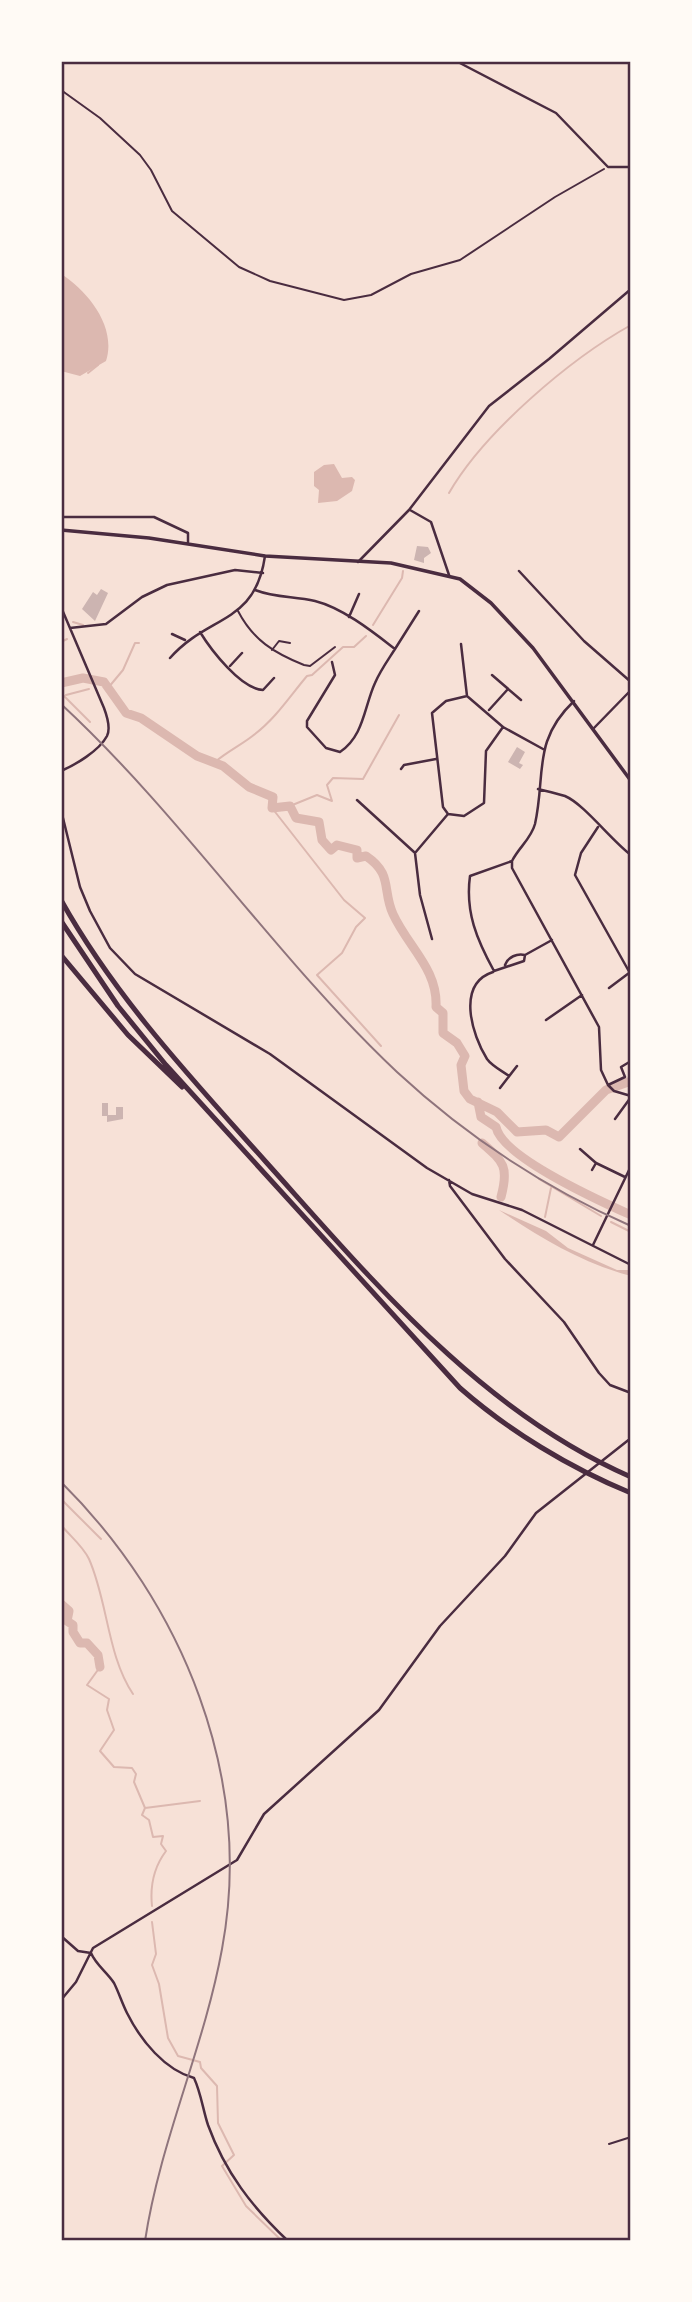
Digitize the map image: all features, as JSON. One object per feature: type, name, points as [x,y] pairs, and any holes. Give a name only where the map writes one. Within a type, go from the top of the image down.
[{"type":"highway","points":[[61,900],[108,975],[150,1030],[421,1330],[528,1420],[631,1477]]},
{"type":"highway","points":[[61,921],[118,1006],[208,1110],[460,1388],[480,1406],[573,1465],[631,1493]]},
{"type":"highway","points":[[61,955],[128,1035],[208,1110]]},
{"type":"street","points":[[456,61],[556,113],[608,167],[631,167]]},
{"type":"street","points":[[357,563],[409,510],[489,406],[550,359],[631,289]]},
{"type":"street","points":[[409,510],[431,522],[449,575]]},
{"type":"street","points":[[61,517],[155,517],[188,533],[188,543]]},
{"type":"street","points":[[61,530],[188,543],[265,556],[391,563],[449,575],[467,583],[491,603],[533,648],[631,781]]},
{"type":"street","points":[[170,658],[185,641],[238,611],[255,590],[265,556]]},
{"type":"street","points":[[70,628],[106,624],[150,592],[167,585],[235,570],[262,573]]},
{"type":"street","points":[[519,571],[584,641],[631,682]]},
{"type":"street","points":[[255,590],[274,598],[320,603],[349,618],[395,649]]},
{"type":"street","points":[[349,618],[359,594]]},
{"type":"street","points":[[61,607],[106,714],[106,737],[73,766],[61,771]]},
{"type":"street","points":[[332,662],[335,675],[307,721],[307,727],[326,748],[340,752],[352,743],[366,715],[376,680],[419,611]]},
{"type":"street","points":[[199,632],[214,653],[254,689],[268,687],[274,678]]},
{"type":"street","points":[[172,634],[185,641]]},
{"type":"street","points":[[461,644],[467,696],[488,711],[503,727],[543,749]]},
{"type":"street","points":[[229,666],[242,653]]},
{"type":"street","points":[[492,675],[522,700]]},
{"type":"street","points":[[488,711],[508,690]]},
{"type":"street","points":[[593,729],[631,690]]},
{"type":"street","points":[[467,696],[446,701],[432,713],[443,807],[448,814],[464,817],[484,803],[486,751],[503,727]]},
{"type":"street","points":[[574,701],[551,729],[543,749],[531,834],[512,861],[512,868],[599,1027],[601,1070],[609,1086],[614,1091],[631,1096],[615,1119]]},
{"type":"street","points":[[401,769],[404,765],[436,759]]},
{"type":"street","points":[[538,789],[565,796],[576,803],[598,827],[631,855]]},
{"type":"street","points":[[357,800],[415,853],[420,895],[432,939]]},
{"type":"street","points":[[61,810],[80,887],[98,929],[122,962],[153,985],[270,1054],[399,1150],[472,1194],[522,1210],[631,1265]]},
{"type":"street","points":[[415,853],[448,814]]},
{"type":"street","points":[[598,827],[588,838],[575,875],[630,974],[609,988]]},
{"type":"street","points":[[494,971],[474,930],[468,901],[470,876],[512,861]]},
{"type":"street","points":[[509,1076],[488,1061],[469,1008],[474,988],[487,974],[504,966],[507,960],[519,954],[525,955],[552,940]]},
{"type":"street","points":[[504,966],[509,968],[524,961],[525,955]]},
{"type":"street","points":[[546,1020],[582,995]]},
{"type":"street","points":[[609,1086],[625,1077],[621,1067],[631,1061]]},
{"type":"street","points":[[500,1088],[517,1066]]},
{"type":"street","points":[[579,1149],[596,1163],[625,1178]]},
{"type":"street","points":[[592,1170],[596,1163]]},
{"type":"street","points":[[593,1246],[631,1166]]},
{"type":"street","points":[[449,1180],[454,1192],[505,1259],[564,1322],[598,1373],[610,1385],[631,1393]]},
{"type":"street","points":[[61,2000],[76,1982],[97,1944],[237,1860],[264,1814],[379,1710],[435,1633],[505,1556],[536,1513],[631,1438]]},
{"type":"street","points":[[61,1936],[78,1951],[91,1953]]},
{"type":"street","points":[[91,1953],[94,1961],[113,1981],[126,2011],[148,2045],[163,2058],[169,2068],[194,2078],[226,2165],[247,2200],[288,2241]]},
{"type":"lane","points":[[238,611],[251,634],[272,650],[310,666],[335,646]]},
{"type":"lane","points":[[272,650],[279,641],[290,643]]},
{"type":"path","points":[[61,90],[100,118],[140,155],[151,170],[172,211],[239,267],[270,281],[344,300],[371,295],[411,274],[460,260],[555,197],[608,167]]},
{"type":"path","points":[[609,2144],[631,2137]]},
{"type":"shaded area","points":[[61,274],[90,300],[104,323],[107,335],[106,361],[80,376],[61,371]]},
{"type":"shaded area","points":[[334,464],[342,478],[352,477],[355,480],[352,491],[337,501],[318,503],[319,490],[314,486],[314,472],[324,465]]},
{"type":"shaded area","points":[[499,1210],[546,1231],[568,1248],[617,1270],[629,1270],[631,1276],[562,1249]]},
{"type":"building","points":[[417,546],[428,547],[431,553],[424,558],[424,563],[414,560]]},
{"type":"building","points":[[101,589],[108,593],[95,621],[82,609],[93,592],[97,595]]},
{"type":"building","points":[[517,747],[525,752],[519,763],[523,765],[520,769],[508,762]]},
{"type":"building","points":[[102,1103],[108,1103],[108,1115],[116,1115],[116,1107],[123,1107],[123,1119],[107,1122],[107,1116],[102,1116]]},
{"type":"waterway","points":[[449,493],[484,446],[530,399],[582,357],[631,325]]},
{"type":"waterway","points":[[88,373],[98,365]]},
{"type":"waterway","points":[[373,625],[402,578],[403,571]]},
{"type":"waterway","points":[[73,622],[83,625]]},
{"type":"waterway","points":[[215,762],[263,728],[307,676],[312,675],[343,647],[354,647],[366,636]]},
{"type":"waterway","points":[[61,642],[67,639]]},
{"type":"waterway","points":[[108,688],[123,670],[135,643],[139,643]]},
{"type":"waterway","points":[[61,683],[83,678],[104,682],[126,713],[141,718],[197,756],[223,766],[249,787],[273,797],[272,808],[290,806],[296,818],[319,822],[322,840],[331,850],[337,845],[357,850],[357,858],[366,856],[374,863],[384,876],[393,914],[432,981],[436,1007],[443,1013],[443,1033],[457,1043],[465,1056],[461,1065],[464,1091],[470,1099],[497,1112],[517,1132],[546,1130],[559,1137],[606,1090],[631,1081]]},
{"type":"waterway","points":[[66,695],[89,689]]},
{"type":"waterway","points":[[61,693],[90,722]]},
{"type":"waterway","points":[[290,806],[317,795],[332,801],[327,785],[333,778],[363,779],[399,715]]},
{"type":"waterway","points":[[272,808],[344,900],[365,918],[356,927],[342,953],[317,975],[381,1046]]},
{"type":"waterway","points":[[478,1102],[481,1117],[496,1127],[502,1139],[516,1152],[555,1177],[631,1215]]},
{"type":"waterway","points":[[482,1143],[503,1166],[501,1197]]},
{"type":"waterway","points":[[539,1179],[601,1216]]},
{"type":"waterway","points":[[545,1217],[551,1188]]},
{"type":"waterway","points":[[611,1222],[631,1232]]},
{"type":"waterway","points":[[61,1499],[101,1539]]},
{"type":"waterway","points":[[61,1525],[89,1559],[118,1662],[133,1694]]},
{"type":"waterway","points":[[61,1604],[69,1611],[67,1621],[73,1625],[73,1632],[80,1643],[87,1643],[98,1655],[100,1667]]},
{"type":"waterway","points":[[100,1667],[87,1685],[109,1699],[107,1710],[114,1730],[100,1751],[114,1767],[132,1768],[136,1774],[134,1782],[145,1808],[142,1815],[149,1820],[153,1837],[163,1836],[161,1844],[166,1851],[154,1877],[152,1906]]},
{"type":"waterway","points":[[145,1808],[200,1801]]},
{"type":"waterway","points":[[152,1922],[156,1954],[152,1965],[159,1984],[168,2038],[178,2056],[200,2062],[201,2068],[217,2086],[218,2123],[234,2155],[222,2166],[246,2206],[282,2241]]},
{"type":"railway","points":[[61,704],[148,793],[311,982],[397,1072],[451,1118],[508,1159],[568,1195],[631,1226]]},
{"type":"railway","points":[[61,1482],[104,1530],[142,1582],[174,1638],[199,1696],[217,1758],[228,1820],[229,1885],[222,1949],[204,2022],[161,2167],[145,2241]]}]
